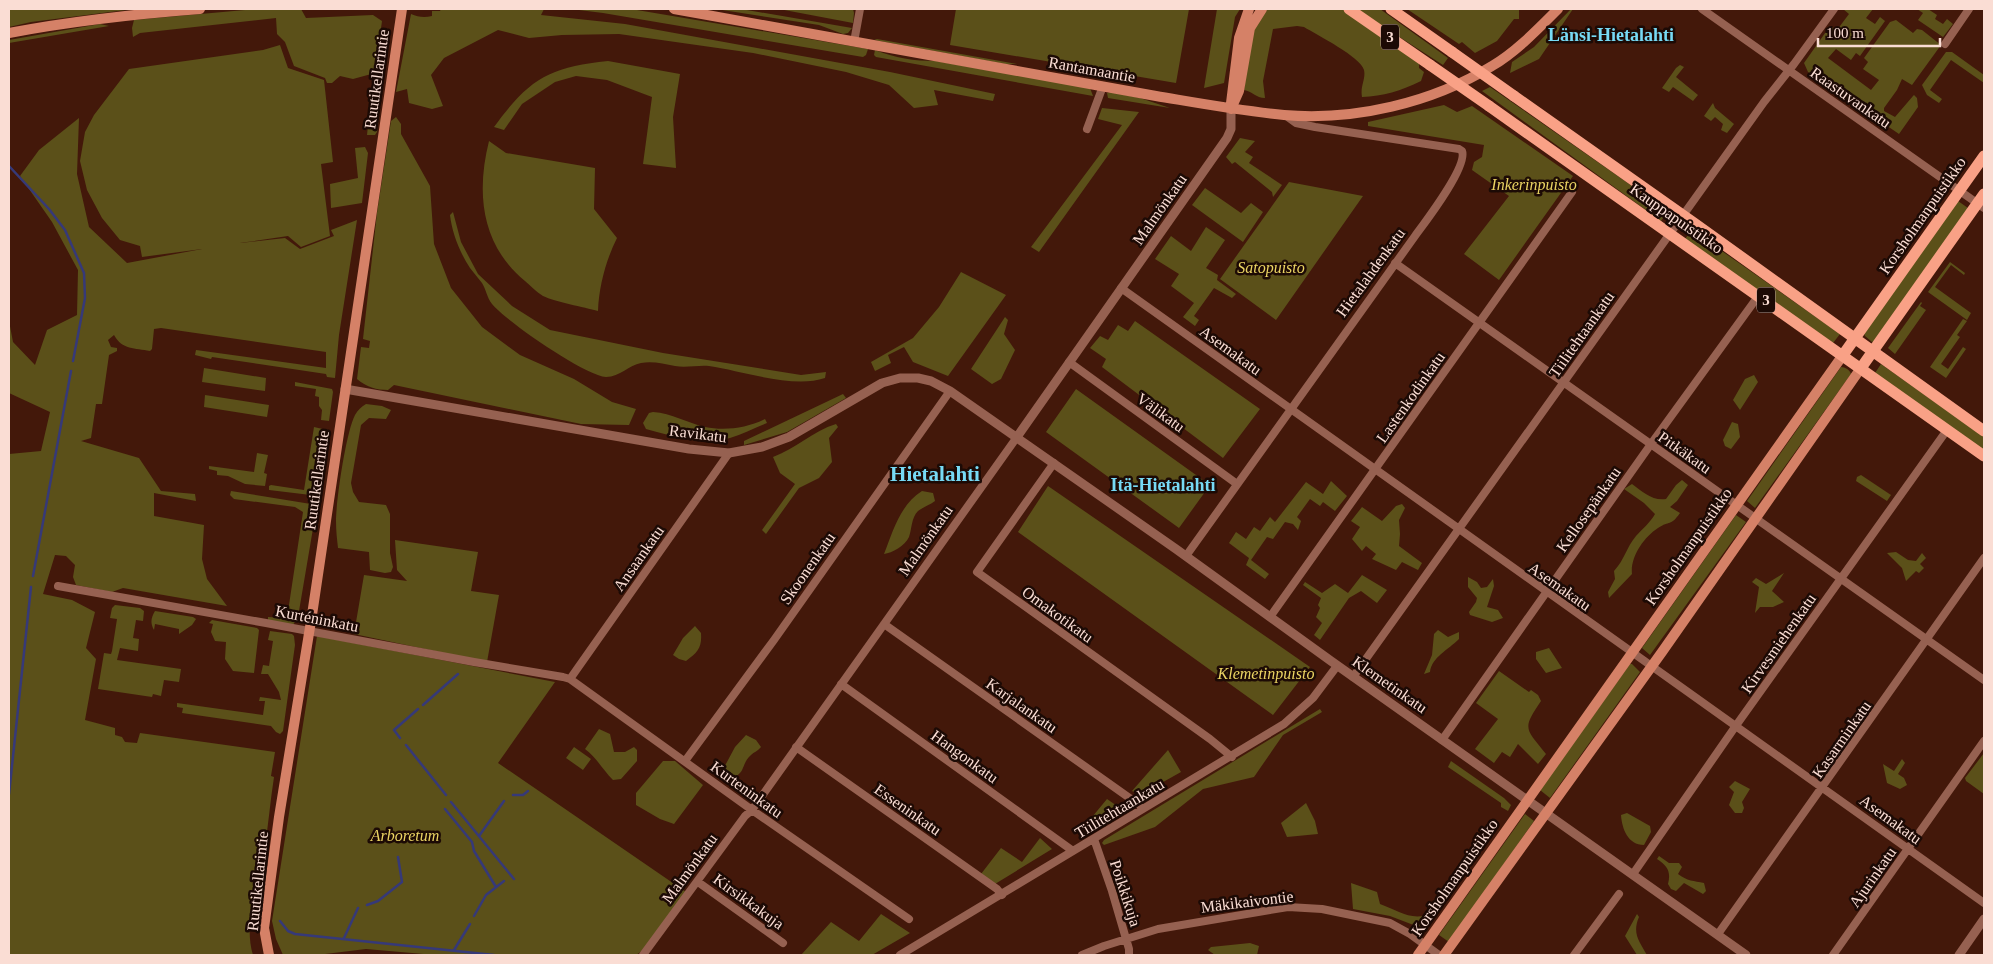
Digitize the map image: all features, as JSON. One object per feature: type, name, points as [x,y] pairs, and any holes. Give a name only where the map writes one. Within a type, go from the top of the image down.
[{"type":"main road","points":[[9,33],[124,15],[200,9]]},
{"type":"main road","name":"Ruutikellarintie","points":[[269,955],[264,928],[279,817],[310,631],[402,9]]},
{"type":"main road","name":"Rantamaantie","points":[[674,9],[1231,109],[1285,115],[1333,115],[1377,110],[1400,105],[1441,90],[1499,62],[1558,9]]},
{"type":"main road","name":"Malmönkatu","points":[[1231,109],[1231,90],[1239,38],[1249,9]]},
{"type":"main road","name":"Malmönkatu","points":[[1231,109],[1239,91],[1250,28],[1262,9]]},
{"type":"main road","name":"Kauppapuistikko","points":[[1349,9],[1759,295],[1984,456]]},
{"type":"main road","name":"Kauppapuistikko","points":[[1391,9],[1984,431]]},
{"type":"main road","name":"Korsholmanpuistikko","points":[[1418,955],[1984,156]]},
{"type":"main road","points":[[1444,955],[1651,667],[1872,351],[1982,202]]},
{"type":"street","points":[[854,42],[860,9]]},
{"type":"street","name":"Raastuvankatu","points":[[1702,9],[1959,191],[1982,202]]},
{"type":"street","name":"Tiilitehtaankatu","points":[[1353,677],[1670,233],[1834,9]]},
{"type":"street","points":[[1944,44],[1970,9]]},
{"type":"street","points":[[1087,129],[1102,86]]},
{"type":"street","name":"Malmönkatu","points":[[643,955],[745,816],[752,810],[1227,138],[1231,129],[1231,109]]},
{"type":"street","name":"Hietalahdenkatu","points":[[1186,556],[1395,263],[1462,165],[1464,155],[1459,149],[1296,123],[1285,115]]},
{"type":"street","name":"Lastenkodinkatu","points":[[1270,618],[1572,192]]},
{"type":"street","name":"Pitkäkatu","points":[[1395,263],[1984,680]]},
{"type":"street","name":"Asemakatu","points":[[1122,288],[1546,593],[1984,903]]},
{"type":"street","name":"Kellosepänkatu","points":[[1442,740],[1651,444],[1759,295]]},
{"type":"street","name":"Välikatu","points":[[1069,362],[1237,484]]},
{"type":"street","name":"Ravikatu","points":[[345,389],[689,449],[729,453],[762,446],[789,437],[882,383],[900,378],[918,378],[931,380],[950,391],[1017,437]]},
{"type":"street","name":"Skoonenkatu","points":[[685,761],[779,633],[950,391]]},
{"type":"street","name":"Kirvesmiehenkatu","points":[[1633,874],[1735,727],[1948,430]]},
{"type":"street","name":"Klemetinkatu","points":[[1017,437],[1746,955]]},
{"type":"street","name":"Ansaankatu","points":[[570,679],[729,453]]},
{"type":"street","name":"Omakotikatu","points":[[1054,463],[977,572],[1210,739],[1232,757]]},
{"type":"street","name":"Kasarminkatu","points":[[1718,934],[1824,788],[1984,558]]},
{"type":"street","name":"Kurténinkatu","points":[[58,586],[570,679]]},
{"type":"street","name":"Karjalankatu","points":[[884,624],[1138,804],[1142,809]]},
{"type":"street","name":"Tiilitehtaankatu","points":[[900,955],[1284,724],[1313,698],[1337,666]]},
{"type":"street","name":"Kurteninkatu","points":[[570,679],[752,810],[909,919]]},
{"type":"street","name":"Hangonkatu","points":[[841,684],[1073,851]]},
{"type":"street","name":"Ajurinkatu","points":[[1833,955],[1984,742]]},
{"type":"street","name":"Esseninkatu","points":[[796,747],[997,889],[1002,895]]},
{"type":"street","name":"Poikkikuja","points":[[1094,839],[1126,938],[1129,955]]},
{"type":"street","name":"Kirsikkakuja","points":[[698,882],[783,943]]},
{"type":"street","points":[[1574,955],[1619,894]]},
{"type":"street","name":"Mäkikaivontie","points":[[1082,955],[1126,938],[1158,929],[1288,907],[1322,909],[1390,923],[1410,934],[1440,955]]},
{"type":"street","points":[[1959,955],[1984,919]]},
{"type":"green space","points":[[9,9],[134,9],[31,22],[9,27]]},
{"type":"green space","points":[[257,9],[301,9],[306,18],[373,15],[382,21],[375,73],[353,79],[340,76],[332,83],[327,83],[325,78],[294,66],[285,42],[277,34],[276,18],[140,33],[133,37],[132,28],[134,20]]},
{"type":"green space","points":[[441,9],[544,9],[541,15],[625,24],[890,72],[995,94],[993,101],[934,90],[938,105],[914,108],[889,85],[846,72],[753,53],[619,34],[562,35],[529,38],[498,30],[444,58],[431,75],[443,106],[432,109],[409,103],[407,89],[396,92],[411,14],[429,17],[432,16],[432,11],[440,11]]},
{"type":"green space","points":[[571,9],[631,9],[868,49],[863,57]]},
{"type":"green space","points":[[716,9],[741,9],[852,28],[848,33],[843,34],[819,25]]},
{"type":"green space","points":[[779,9],[853,9],[853,23]]},
{"type":"green space","points":[[956,9],[1189,9],[1176,83],[950,45]]},
{"type":"green space","points":[[1217,9],[1240,9],[1235,17],[1224,83],[1204,88]]},
{"type":"green space","points":[[1266,9],[1344,9],[1419,62],[1419,68],[1424,72],[1421,81],[1392,92],[1362,97],[1364,70],[1361,65],[1338,47],[1304,27],[1297,26],[1273,29],[1263,81],[1265,98],[1259,97],[1244,90],[1252,29]]},
{"type":"green space","points":[[1356,9],[1380,9],[1448,58],[1443,65]]},
{"type":"green space","points":[[1407,9],[1519,9],[1519,19],[1514,19],[1497,41],[1475,53],[1462,42],[1459,44]]},
{"type":"green space","points":[[1573,9],[1539,59],[1510,73],[1512,62],[1534,47]]},
{"type":"green space","points":[[1843,9],[1873,9],[1866,18],[1875,24],[1880,17],[1885,21],[1860,56],[1856,53],[1851,60],[1836,49],[1828,58],[1871,90],[1879,80],[1863,69],[1868,62],[1864,58],[1890,22],[1896,20],[1913,33],[1917,29],[1922,30],[1941,45],[1912,85],[1902,79],[1897,90],[1884,108],[1884,111],[1895,117],[1914,95],[1917,98],[1918,107],[1899,134],[1808,72],[1804,63],[1830,26],[1837,30],[1849,14]]},
{"type":"green space","points":[[1917,9],[1928,9],[1937,15],[1935,19],[1943,24],[1947,19],[1953,24],[1943,37],[1918,20],[1923,13]]},
{"type":"green space","points":[[100,24],[109,26],[9,43],[9,40]]},
{"type":"green space","points":[[874,40],[1017,64],[1005,64]]},
{"type":"green space","points":[[280,45],[288,68],[324,80],[333,162],[321,164],[330,236],[301,247],[288,236],[240,243],[285,238],[300,249],[334,236],[331,230],[357,220],[339,335],[335,378],[327,377],[326,374],[212,357],[211,359],[195,355],[196,350],[326,368],[326,352],[161,328],[154,329],[152,349],[150,351],[125,346],[114,335],[108,340],[111,347],[117,348],[117,351],[109,355],[102,404],[96,404],[91,438],[81,441],[139,458],[161,491],[195,494],[196,501],[154,493],[154,516],[204,525],[202,559],[207,579],[227,606],[123,588],[112,592],[76,585],[73,577],[75,565],[66,556],[55,555],[43,594],[72,600],[95,612],[86,648],[96,659],[85,720],[115,728],[115,735],[122,737],[125,742],[137,743],[140,733],[275,752],[271,776],[274,777],[265,844],[251,917],[250,942],[253,955],[9,955],[9,454],[41,451],[50,412],[9,393],[9,321],[13,342],[35,365],[47,330],[77,315],[78,270],[52,222],[20,176],[39,150],[79,118],[77,174],[89,227],[127,263],[202,249],[142,257],[140,246],[120,240],[102,218],[87,190],[80,161],[85,132],[94,115],[129,69],[263,50]]},
{"type":"green space","points":[[875,50],[905,58],[936,61],[1090,88],[1093,96],[876,57],[874,55]]},
{"type":"green space","points":[[1946,52],[1952,52],[1984,75],[1984,83],[1951,60],[1930,90],[1942,99],[1939,103],[1927,95],[1922,85]]},
{"type":"green space","points":[[608,61],[680,74],[673,117],[676,168],[643,164],[652,97],[607,80],[576,76],[555,82],[522,104],[504,130],[494,127],[518,97],[542,78],[570,67]]},
{"type":"green space","points":[[1680,65],[1684,67],[1676,77],[1698,95],[1693,101],[1673,87],[1669,92],[1662,88]]},
{"type":"green space","points":[[375,87],[374,95],[380,100],[377,132],[375,135],[367,135],[372,88]]},
{"type":"green space","points":[[1490,87],[1668,211],[1661,221],[1482,91]]},
{"type":"green space","points":[[1107,93],[1140,98],[1170,108],[1108,98]]},
{"type":"green space","points":[[1713,103],[1715,108],[1734,124],[1727,133],[1721,130],[1723,124],[1715,117],[1711,121],[1704,116]]},
{"type":"green space","name":"Inkerinpuisto","points":[[1444,105],[1457,112],[1472,106],[1573,176],[1499,280],[1464,254],[1509,196],[1472,170],[1474,162],[1482,157],[1484,145],[1368,126],[1368,122]]},
{"type":"green space","points":[[1102,108],[1139,112],[1039,252],[1031,247],[1122,125],[1098,119]]},
{"type":"green space","points":[[396,117],[401,124],[401,134],[430,186],[434,244],[451,288],[482,327],[520,355],[574,379],[612,402],[636,409],[629,425],[581,424],[394,385],[388,390],[376,389],[357,379],[361,347],[369,348],[370,341],[363,339],[377,213],[391,121]]},
{"type":"green space","points":[[1240,138],[1255,141],[1245,152],[1253,157],[1249,163],[1282,185],[1273,197],[1272,192],[1235,162],[1232,164],[1226,157]]},
{"type":"green space","points":[[489,141],[506,153],[595,168],[594,209],[617,238],[604,273],[598,311],[543,296],[510,267],[499,251],[491,235],[483,199],[485,160]]},
{"type":"green space","points":[[365,147],[368,153],[362,203],[331,208],[330,184],[358,178],[355,148]]},
{"type":"green space","name":"Satopuisto","points":[[1289,182],[1363,196],[1276,320],[1220,279]]},
{"type":"green space","points":[[1205,188],[1241,213],[1251,203],[1263,212],[1243,242],[1192,205]]},
{"type":"green space","points":[[1958,201],[1968,208],[1875,341],[1872,342],[1864,333]]},
{"type":"green space","points":[[453,212],[461,242],[478,274],[512,306],[550,330],[663,353],[801,375],[826,372],[825,378],[812,381],[783,380],[709,366],[679,367],[650,362],[637,364],[611,376],[606,377],[595,374],[564,358],[528,334],[492,304],[485,288],[470,268],[460,249],[451,222],[450,215]]},
{"type":"green space","points":[[1206,227],[1225,240],[1206,268],[1218,275],[1217,280],[1236,294],[1232,298],[1214,288],[1194,316],[1199,320],[1195,326],[1183,317],[1194,303],[1171,286],[1179,274],[1155,259],[1171,236],[1191,251]]},
{"type":"green space","points":[[1692,230],[1840,334],[1833,343],[1685,239]]},
{"type":"green space","points":[[1950,262],[1965,273],[1964,275],[1951,265],[1935,287],[1971,313],[1967,320],[1928,292]]},
{"type":"green space","points":[[961,272],[1006,295],[948,376],[913,362],[904,347],[888,355],[891,363],[875,371],[871,362],[913,338],[939,307]]},
{"type":"green space","points":[[1921,302],[1920,306],[1926,310],[1895,354],[1888,348]]},
{"type":"green space","points":[[1005,317],[1008,320],[1004,334],[1015,350],[1001,379],[992,384],[971,369]]},
{"type":"green space","points":[[1963,319],[1967,321],[1957,335],[1960,337],[1941,364],[1948,369],[1963,347],[1966,349],[1946,378],[1930,367]]},
{"type":"green space","points":[[1135,321],[1260,409],[1223,458],[1102,367],[1106,359],[1090,348],[1100,336],[1108,340],[1118,325],[1128,331]]},
{"type":"green space","points":[[1881,364],[1984,437],[1984,451],[1875,373]]},
{"type":"green space","points":[[1841,367],[1850,371],[1851,374],[1755,508],[1747,501]]},
{"type":"green space","points":[[204,368],[266,378],[265,391],[202,382]]},
{"type":"green space","points":[[1754,375],[1758,382],[1740,410],[1733,400],[1745,379]]},
{"type":"green space","points":[[295,382],[332,389],[329,421],[321,420],[322,410],[319,406],[319,397],[315,396],[316,389],[295,386]]},
{"type":"green space","points":[[1076,389],[1210,485],[1179,528],[1046,432]]},
{"type":"green space","points":[[843,394],[846,398],[787,432],[744,445],[744,441]]},
{"type":"green space","points":[[205,395],[269,405],[267,417],[204,407]]},
{"type":"green space","points":[[366,404],[382,406],[391,410],[386,419],[369,418],[361,425],[351,483],[353,492],[359,502],[386,505],[390,514],[390,553],[393,567],[391,572],[385,573],[370,570],[369,552],[338,548],[336,511],[345,451],[355,415]]},
{"type":"green space","points":[[649,413],[667,414],[713,428],[743,427],[765,419],[767,423],[730,438],[709,441],[677,437],[646,429],[643,423]]},
{"type":"green space","points":[[1732,422],[1738,424],[1740,437],[1731,449],[1725,446],[1723,440]]},
{"type":"green space","points":[[836,424],[838,427],[829,438],[832,462],[819,478],[799,488],[766,534],[762,530],[795,484],[780,473],[773,457]]},
{"type":"green space","points":[[314,427],[327,430],[315,477],[319,496],[269,490],[271,485],[304,490]]},
{"type":"green space","points":[[257,453],[268,455],[264,473],[267,474],[265,486],[245,484],[228,476],[217,475],[217,471],[209,469],[209,466],[254,472]]},
{"type":"green space","points":[[1861,475],[1891,495],[1887,501],[1856,481],[1857,477]]},
{"type":"green space","points":[[1682,480],[1688,485],[1677,501],[1670,507],[1680,513],[1672,522],[1653,532],[1643,542],[1633,561],[1632,574],[1609,598],[1608,592],[1615,579],[1614,571],[1633,540],[1655,514],[1644,503],[1624,489],[1632,484],[1656,499],[1666,499]]},
{"type":"green space","points":[[1331,481],[1347,496],[1335,511],[1323,502],[1320,506],[1310,499],[1297,517],[1301,521],[1298,530],[1293,524],[1285,522],[1273,539],[1267,537],[1251,560],[1269,574],[1265,579],[1246,565],[1249,558],[1229,543],[1236,532],[1246,539],[1254,527],[1260,531],[1270,517],[1275,522],[1306,482],[1323,494]]},
{"type":"green space","name":"Klemetinpuisto","points":[[1048,486],[1310,667],[1273,715],[1018,532]]},
{"type":"green space","points":[[231,491],[317,505],[298,617],[293,625],[268,621],[268,617],[287,618],[303,512],[295,507],[234,499],[230,495]]},
{"type":"green space","points":[[922,491],[933,493],[935,501],[918,511],[905,543],[894,551],[884,554],[903,511],[914,497]]},
{"type":"green space","points":[[1402,504],[1405,508],[1399,520],[1399,546],[1422,563],[1418,570],[1402,562],[1396,570],[1372,559],[1376,554],[1366,546],[1362,551],[1352,539],[1360,527],[1351,521],[1362,507],[1382,521],[1396,506]]},
{"type":"green space","points":[[1736,515],[1746,522],[1650,655],[1642,648]]},
{"type":"green space","points":[[395,540],[478,552],[471,591],[499,595],[487,662],[354,634],[364,575],[407,581],[397,570]]},
{"type":"green space","points":[[1896,552],[1908,560],[1916,561],[1922,553],[1926,558],[1920,564],[1924,568],[1919,573],[1916,571],[1906,581],[1902,568],[1887,553]]},
{"type":"green space","points":[[1784,573],[1772,591],[1784,602],[1773,607],[1760,607],[1755,613],[1759,587],[1752,582],[1756,578],[1766,584]]},
{"type":"green space","points":[[1362,575],[1387,590],[1377,603],[1361,591],[1349,598],[1320,640],[1314,635],[1322,623],[1316,617],[1320,608],[1318,605],[1321,598],[1303,585],[1305,582],[1322,593],[1335,584],[1348,593]]},
{"type":"green space","points":[[1468,577],[1477,582],[1481,588],[1487,587],[1493,579],[1494,586],[1487,607],[1498,610],[1503,618],[1492,622],[1470,615],[1469,612],[1477,598],[1468,587]]},
{"type":"green space","points":[[115,605],[140,608],[144,611],[143,621],[136,620],[133,638],[139,639],[138,651],[120,648],[117,660],[181,669],[179,682],[164,680],[161,696],[153,694],[152,697],[98,689],[104,653],[111,654],[112,651],[117,619],[110,618],[112,608]]},
{"type":"green space","points":[[155,611],[196,619],[192,625],[179,634],[179,629],[155,624],[154,630],[152,620]]},
{"type":"green space","points":[[212,620],[257,628],[259,630],[254,673],[233,671],[225,659],[226,642],[215,641],[211,632],[213,624],[209,623]]},
{"type":"green space","points":[[695,626],[701,633],[701,642],[698,649],[686,661],[679,659],[673,655],[683,638]]},
{"type":"green space","points":[[1438,630],[1448,637],[1459,632],[1459,639],[1437,658],[1430,672],[1424,674],[1432,655],[1434,634]]},
{"type":"green space","points":[[270,631],[292,634],[295,645],[283,731],[280,734],[271,726],[182,713],[183,708],[177,707],[177,703],[263,715],[265,701],[259,701],[260,697],[281,700],[279,692],[268,674],[261,674],[263,665],[269,666],[273,641],[268,640]]},
{"type":"green space","name":"Arboretum","points":[[317,636],[555,682],[498,763],[686,892],[642,951],[636,955],[435,955],[366,949],[317,955],[283,955],[276,939],[272,921]]},
{"type":"green space","points":[[1549,648],[1562,668],[1546,673],[1536,659],[1536,652]]},
{"type":"green space","points":[[1630,664],[1640,672],[1550,798],[1540,790]]},
{"type":"green space","points":[[1499,671],[1529,692],[1531,690],[1538,695],[1541,701],[1531,717],[1528,728],[1546,754],[1538,764],[1518,744],[1510,757],[1502,752],[1494,763],[1475,749],[1498,719],[1476,703]]},
{"type":"green space","points":[[1320,709],[1322,712],[1283,735],[1254,777],[1203,789],[1155,827],[1104,845],[1102,843],[1104,840]]},
{"type":"green space","points":[[599,729],[610,734],[614,752],[625,752],[634,747],[637,750],[637,761],[621,779],[613,780],[585,749]]},
{"type":"green space","points":[[746,735],[756,740],[761,747],[752,754],[738,775],[729,779],[720,775],[735,747]]},
{"type":"green space","points":[[574,747],[591,759],[583,770],[566,758]]},
{"type":"green space","points":[[1168,750],[1181,772],[1140,795],[1132,791]]},
{"type":"green space","points":[[1984,753],[1984,794],[1966,781],[1965,778]]},
{"type":"green space","points":[[1902,759],[1905,763],[1898,774],[1904,778],[1907,785],[1900,789],[1887,783],[1883,764],[1894,771]]},
{"type":"green space","points":[[663,761],[675,761],[703,785],[674,824],[660,819],[636,805],[636,793]]},
{"type":"green space","points":[[1451,761],[1504,798],[1511,805],[1508,811],[1501,807],[1501,803],[1448,767]]},
{"type":"green space","points":[[1735,781],[1750,789],[1742,802],[1744,808],[1742,813],[1735,813],[1729,805],[1734,792],[1729,787]]},
{"type":"green space","points":[[1107,799],[1120,808],[1078,834]]},
{"type":"green space","points":[[1306,803],[1315,821],[1318,834],[1287,837],[1281,823]]},
{"type":"green space","points":[[1627,813],[1650,826],[1651,832],[1644,845],[1634,842],[1624,831],[1621,815]]},
{"type":"green space","points":[[1525,814],[1534,821],[1449,942],[1439,935]]},
{"type":"green space","points":[[1040,838],[1052,849],[995,884],[981,874],[1001,848],[1022,862]]},
{"type":"green space","points":[[1659,856],[1669,863],[1679,863],[1682,867],[1678,874],[1704,883],[1706,891],[1703,894],[1684,883],[1676,891],[1671,889],[1668,884],[1668,870],[1657,859]]},
{"type":"green space","points":[[1351,883],[1377,892],[1380,904],[1400,913],[1419,916],[1435,913],[1424,929],[1390,916],[1353,909]]},
{"type":"green space","points":[[881,914],[910,933],[872,955],[801,955],[831,922],[859,941]]},
{"type":"green space","points":[[1637,914],[1639,917],[1636,928],[1637,937],[1647,955],[1637,955],[1625,936]]},
{"type":"green space","points":[[1250,943],[1259,946],[1257,955],[1215,955],[1208,950],[1211,947]]},
{"type":"waterway","points":[[9,166],[49,209],[65,230],[84,273],[85,298],[73,361]]},
{"type":"waterway","points":[[33,576],[71,371]]},
{"type":"waterway","points":[[9,794],[31,587]]},
{"type":"waterway","points":[[423,705],[458,674]]},
{"type":"waterway","points":[[400,738],[394,730],[418,709]]},
{"type":"waterway","points":[[406,745],[446,795]]},
{"type":"waterway","points":[[513,795],[523,795],[528,791]]},
{"type":"waterway","points":[[479,836],[504,801]]},
{"type":"waterway","points":[[451,802],[514,879]]},
{"type":"waterway","points":[[445,809],[472,842],[474,851],[496,887]]},
{"type":"waterway","points":[[367,905],[378,901],[402,882],[398,857]]},
{"type":"waterway","points":[[474,916],[486,895],[504,881]]},
{"type":"waterway","points":[[344,938],[358,908]]},
{"type":"waterway","points":[[280,921],[288,931],[295,934],[494,955]]},
{"type":"waterway","points":[[454,950],[470,924]]},
{"type":"district","name":"Länsi-Hietalahti","points":[[1611,35]]},
{"type":"district","name":"Hietalahti","points":[[935,474]]},
{"type":"district","name":"Itä-Hietalahti","points":[[1163,485]]}]
